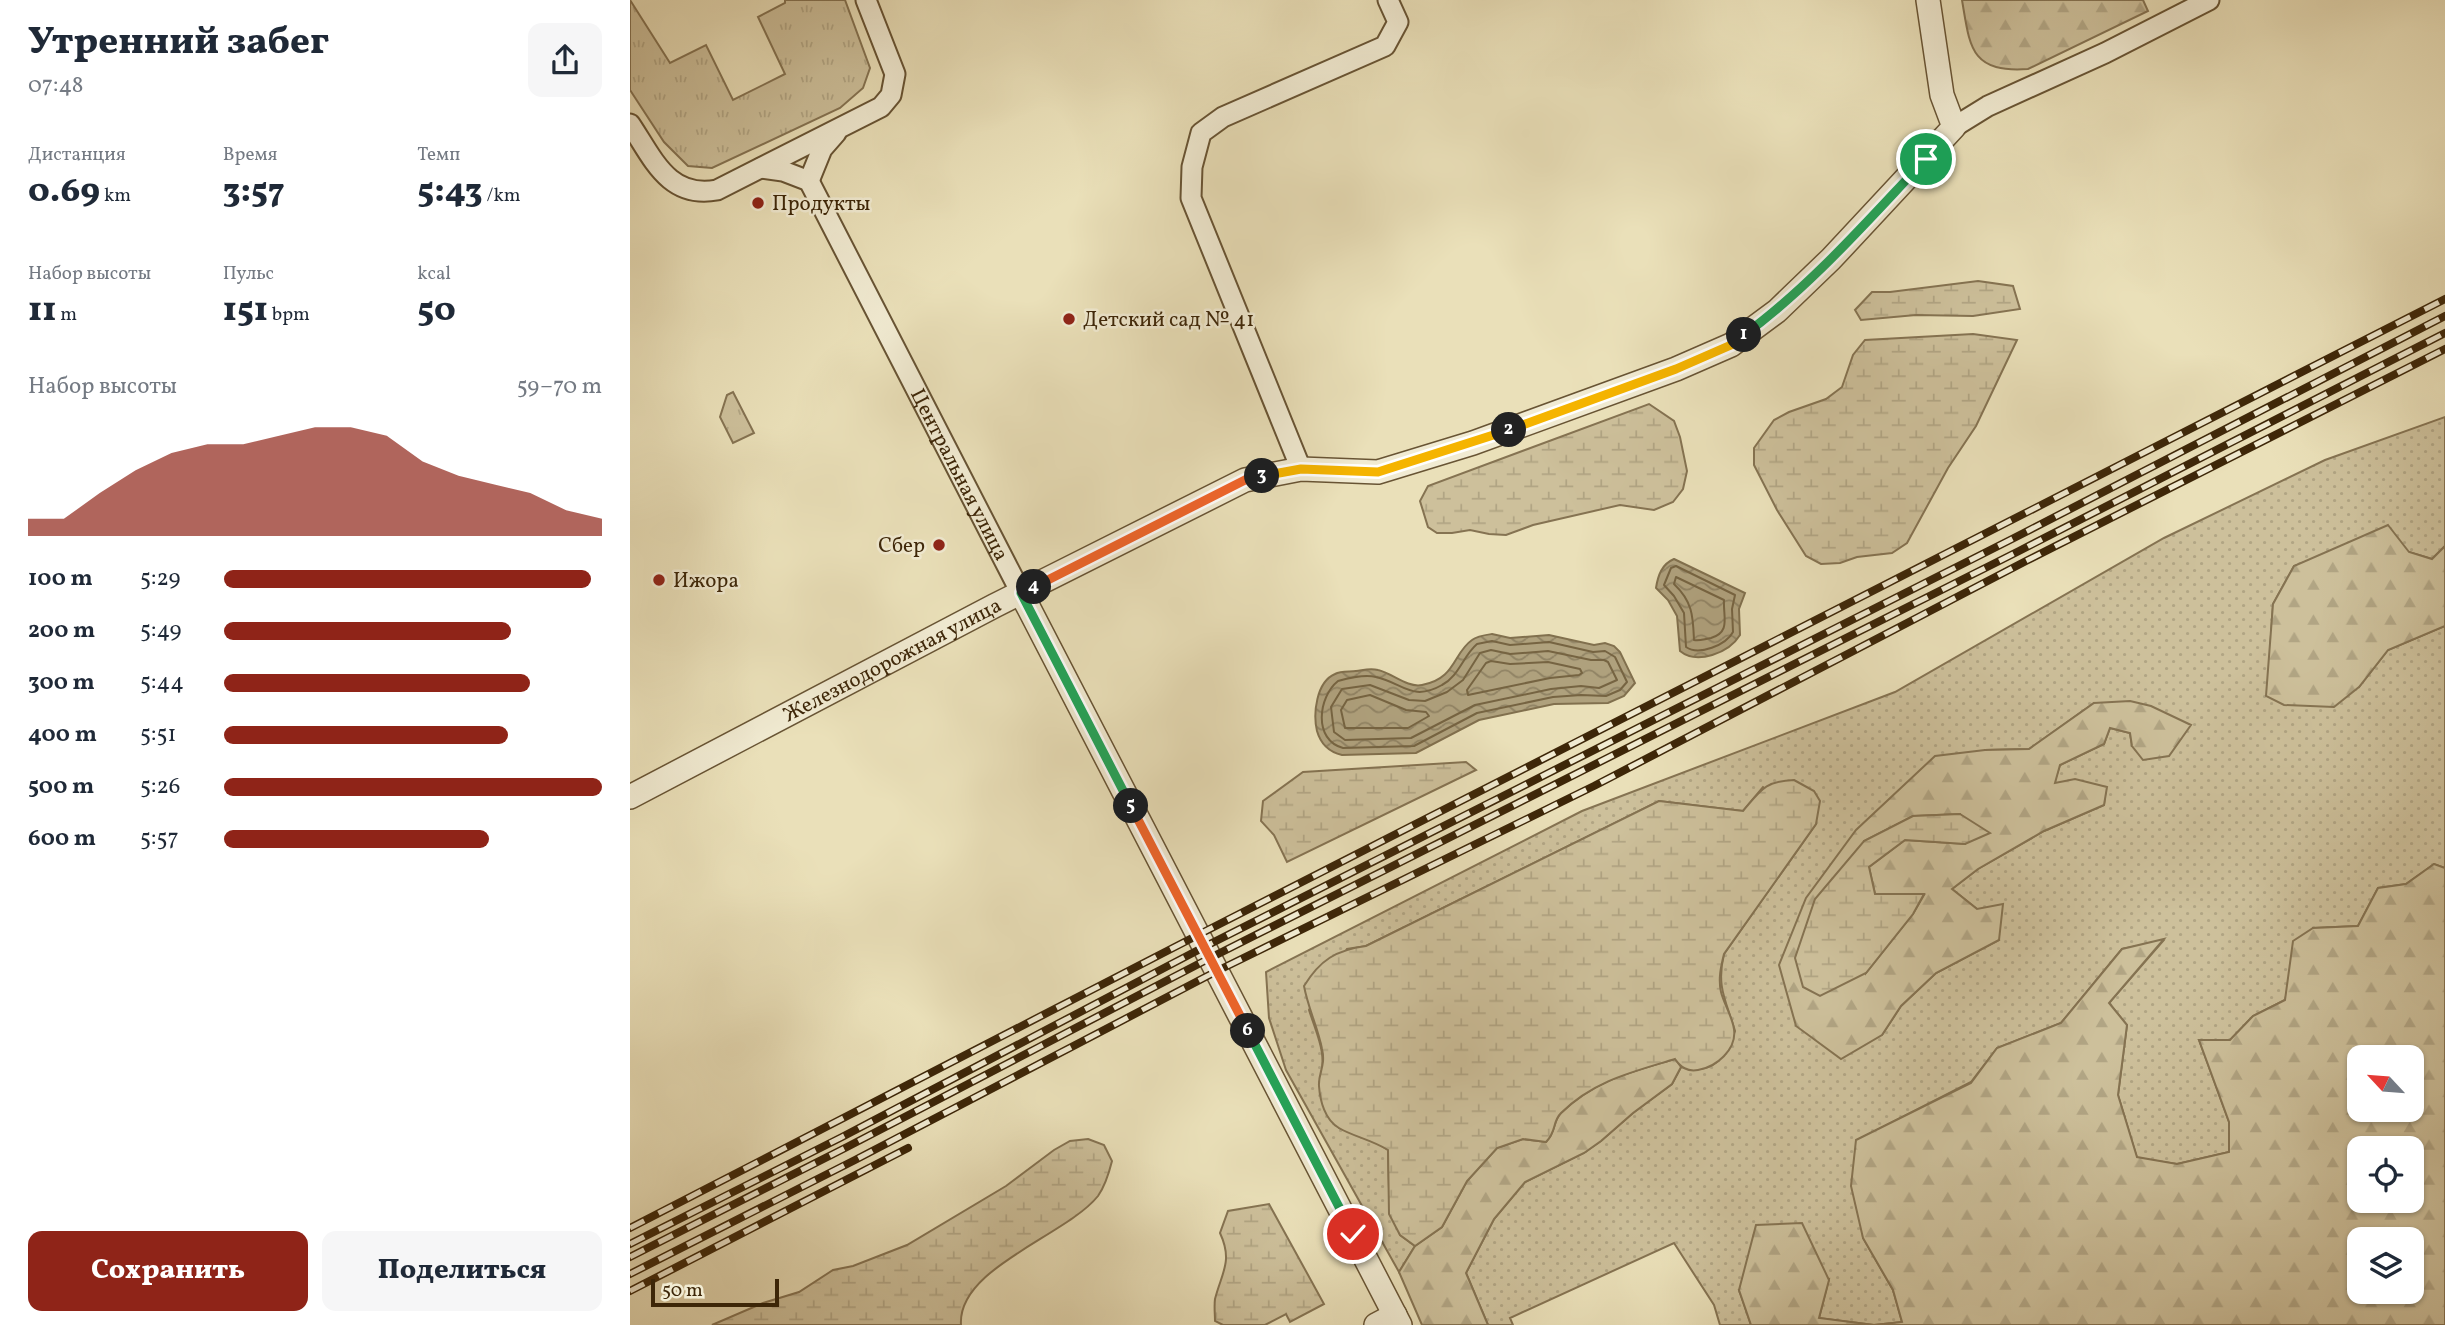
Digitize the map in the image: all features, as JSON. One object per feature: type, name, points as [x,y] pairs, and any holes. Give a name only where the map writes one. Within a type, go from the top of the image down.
[{"type":"street","points":[[630,124],[663,172],[674,183],[688,190],[702,192],[717,190],[838,130],[881,107],[891,95],[895,74],[866,0]]},
{"type":"street","points":[[1301,469],[1191,198],[1192,167],[1200,133],[1223,117],[1385,46],[1398,22],[1388,0]]},
{"type":"street","points":[[1928,0],[1942,95],[1954,127],[1988,106],[2105,53],[2209,0]]},
{"type":"street","name":"Железнодорожная улица","points":[[630,797],[1021,593],[1245,480],[1301,469],[1378,472],[1486,438],[1676,369],[1731,345],[1777,311],[1831,260],[1954,127]]},
{"type":"street","points":[[761,169],[783,171],[810,181],[822,149],[838,130]]},
{"type":"street","name":"Центральная улица","points":[[810,181],[1227,991],[1390,1321]]},
{"type":"green space","points":[[630,0],[670,63],[706,45],[733,100],[785,74],[758,17],[785,3],[785,0],[845,0],[870,68],[863,88],[840,108],[712,168],[688,166],[664,142],[630,90]]},
{"type":"green space","points":[[1962,0],[2143,0],[2148,11],[2028,69],[2009,69],[1994,67],[1976,54],[1971,44]]},
{"type":"green space","points":[[1978,281],[2013,286],[2020,309],[1973,316],[1916,315],[1861,320],[1855,310],[1872,292]]},
{"type":"green space","points":[[1973,334],[2017,340],[1976,426],[1948,468],[1907,543],[1892,553],[1857,557],[1840,563],[1821,564],[1806,556],[1777,510],[1754,465],[1754,448],[1774,420],[1826,399],[1842,387],[1853,355],[1865,340]]},
{"type":"green space","points":[[733,392],[754,433],[733,443],[720,417],[727,395]]},
{"type":"green space","points":[[1649,404],[1674,421],[1680,437],[1687,471],[1683,489],[1673,502],[1654,510],[1620,505],[1533,525],[1506,535],[1470,530],[1437,533],[1428,527],[1420,501],[1428,486]]},
{"type":"green space","points":[[2445,417],[2445,546],[2432,559],[2409,552],[2326,554],[2294,566],[2273,604],[2270,650],[2359,687],[2388,650],[2445,626],[2445,868],[2434,864],[2406,884],[2378,888],[2358,926],[2313,928],[2285,1000],[2253,1016],[2230,1040],[2199,1040],[2229,1122],[2229,1152],[2177,1164],[2137,1158],[2118,1095],[2127,1025],[2109,1003],[2163,941],[2122,949],[2061,1023],[1997,1048],[1971,1082],[1857,1140],[1863,1238],[1893,1290],[1902,1322],[1874,1325],[1819,1318],[1829,1279],[1739,1290],[1751,1325],[1720,1325],[1714,1305],[1674,1243],[1510,1318],[1513,1325],[1488,1325],[1466,1273],[1494,1219],[1525,1182],[1584,1153],[1601,1141],[1672,1084],[1681,1067],[1702,1069],[1710,1067],[1722,1057],[1735,1031],[1722,985],[1724,954],[1816,824],[1763,787],[1743,811],[1659,801],[1366,946],[1347,949],[1309,1010],[1322,1055],[1319,1084],[1339,1128],[1372,1140],[1388,1150],[1389,1189],[1400,1235],[1415,1246],[1399,1272],[1286,1070],[1269,1018],[1266,972],[1582,811],[1895,692],[2164,538],[2325,460]],"holes":[[[2094,703],[2168,756],[2132,746],[2130,733],[2110,728],[2104,744],[2060,765],[2054,783],[2106,787],[2104,805],[2044,831],[1978,869],[1952,889],[1977,909],[1999,940],[1936,973],[1901,1006],[1882,1035],[1985,750],[2029,749]]]},
{"type":"green space","points":[[2388,525],[2409,552],[2432,559],[2445,546],[2445,626],[2388,650],[2359,687],[2334,707],[2284,705],[2266,696],[2273,604],[2294,566]]},
{"type":"green space","points":[[2130,701],[2151,706],[2191,725],[2169,756],[2143,760],[2132,746],[2130,733],[2110,728],[2104,744],[2060,765],[2055,783],[2075,779],[2107,787],[2104,805],[2044,831],[1978,869],[1952,889],[1977,909],[2003,904],[1999,940],[1936,973],[1901,1006],[1882,1035],[1841,1059],[1796,1026],[1779,965],[1806,898],[1856,830],[1935,756],[1985,750],[2029,749],[2094,703]],"holes":[[[1960,814],[1965,844],[1905,840],[1869,867],[1875,894],[1924,895],[1913,914],[1866,973],[1864,841],[1913,816]]]},
{"type":"green space","points":[[1466,762],[1476,770],[1287,862],[1274,835],[1261,821],[1263,801],[1303,772]]},
{"type":"green space","points":[[1794,780],[1814,791],[1820,801],[1816,824],[1724,954],[1720,987],[1733,1024],[1734,1037],[1724,1056],[1712,1065],[1694,1070],[1685,1068],[1675,1059],[1628,1073],[1600,1085],[1561,1113],[1546,1142],[1523,1139],[1497,1148],[1467,1181],[1442,1227],[1415,1246],[1400,1235],[1389,1214],[1388,1150],[1334,1125],[1322,1104],[1319,1081],[1323,1055],[1304,986],[1316,969],[1337,954],[1366,946],[1659,801],[1743,811],[1764,788],[1776,782]]},
{"type":"green space","points":[[1960,814],[1990,833],[1965,844],[1905,840],[1869,867],[1875,894],[1924,894],[1913,914],[1866,973],[1820,996],[1803,987],[1795,958],[1815,899],[1864,841],[1913,816]]},
{"type":"green space","points":[[2434,864],[2445,868],[2445,1325],[1874,1325],[1902,1322],[1893,1290],[1863,1238],[1851,1186],[1856,1140],[1971,1083],[1997,1048],[2061,1023],[2122,949],[2164,939],[2109,1003],[2127,1025],[2118,1095],[2137,1157],[2177,1164],[2229,1152],[2229,1122],[2199,1040],[2230,1040],[2253,1016],[2285,1000],[2293,941],[2313,928],[2358,926],[2378,888],[2406,884]]},
{"type":"green space","points":[[1675,1059],[1681,1067],[1672,1084],[1584,1153],[1525,1182],[1494,1219],[1466,1273],[1488,1325],[1422,1325],[1399,1272],[1415,1246],[1442,1227],[1467,1181],[1497,1148],[1523,1139],[1546,1142],[1561,1113],[1587,1092],[1614,1078]]},
{"type":"green space","points":[[1088,1139],[1104,1145],[1112,1161],[1098,1196],[1083,1211],[1016,1254],[976,1286],[964,1305],[961,1325],[712,1325],[763,1303],[799,1292],[833,1270],[853,1266],[907,1245],[1006,1186],[1054,1150],[1070,1141]]},
{"type":"green space","points":[[1269,1204],[1324,1304],[1290,1322],[1286,1314],[1265,1325],[1223,1325],[1215,1321],[1215,1299],[1225,1266],[1226,1251],[1220,1233],[1228,1211]]},
{"type":"green space","points":[[1802,1223],[1829,1280],[1819,1318],[1874,1325],[1751,1325],[1739,1290],[1756,1225]]},
{"type":"water","points":[[1674,559],[1745,593],[1739,609],[1740,635],[1721,652],[1695,657],[1680,651],[1677,616],[1668,600],[1656,588],[1661,570]]},
{"type":"water","points":[[1492,634],[1510,638],[1549,635],[1594,645],[1605,643],[1614,646],[1620,652],[1635,683],[1624,696],[1608,703],[1554,704],[1479,720],[1416,753],[1342,755],[1329,750],[1323,744],[1316,724],[1317,699],[1324,684],[1335,674],[1375,669],[1405,682],[1422,685],[1433,682],[1448,672],[1472,640]]},
{"type":"railway","points":[[630,1228],[2445,299]]},
{"type":"railway","points":[[630,1244],[842,1137],[1204,947],[2012,539],[2445,316]]},
{"type":"railway","points":[[630,1257],[1210,958],[2019,551],[2445,333]]},
{"type":"railway","points":[[630,1274],[1217,971],[1594,786],[2026,561],[2445,349]]},
{"type":"railway","points":[[630,1291],[908,1148]]},
{"type":"place","name":"Продукты","points":[[758,203]]},
{"type":"place","name":"Детский сад № 41","points":[[1069,319]]},
{"type":"place","name":"Сбер","points":[[939,545]]},
{"type":"place","name":"Ижора","points":[[659,580]]},
{"type":"route","points":[[1353,1234],[1021,593],[1245,480],[1301,469],[1378,472],[1473,443],[1676,369],[1731,345],[1777,311],[1831,260],[1926,159]]}]
